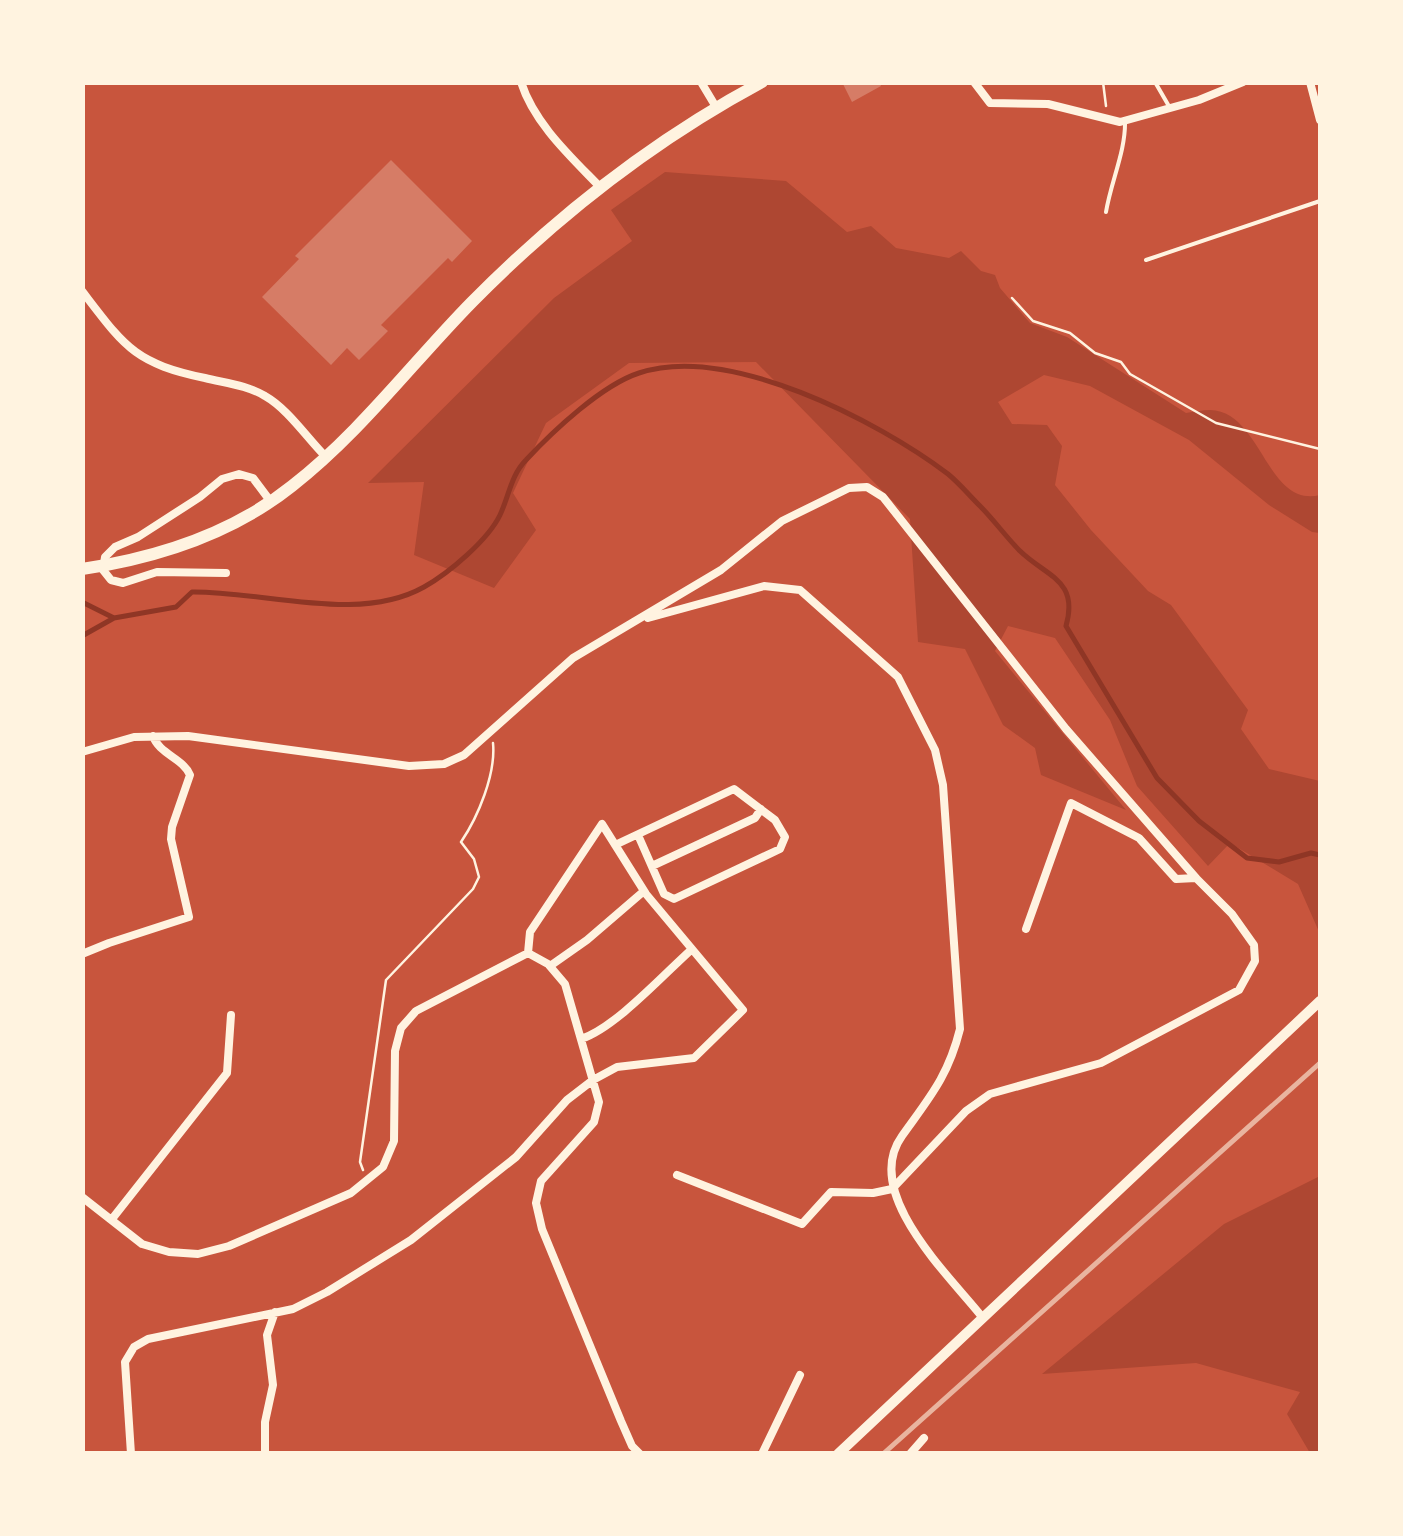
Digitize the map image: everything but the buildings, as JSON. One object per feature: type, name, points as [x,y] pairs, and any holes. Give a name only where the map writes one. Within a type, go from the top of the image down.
[{"type":"main road","points":[[82,569],[126,562],[181,545],[221,530],[271,502],[326,457],[474,300],[599,186],[716,107],[762,82]]},
{"type":"street","points":[[521,82],[525,95],[552,134],[599,186]]},
{"type":"street","points":[[701,82],[716,107]]},
{"type":"street","points":[[974,82],[990,103],[1048,104],[1125,120],[1244,82]]},
{"type":"street","points":[[1310,82],[1320,120]]},
{"type":"street","points":[[82,290],[116,335],[140,357],[165,370],[248,388],[269,398],[326,457]]},
{"type":"street","points":[[226,572],[156,572],[123,583],[111,580],[104,570],[104,557],[222,479],[239,474],[253,478],[271,502]]},
{"type":"street","points":[[82,752],[134,737],[188,736],[432,766],[464,755],[572,658],[722,570],[782,521],[849,488],[868,487],[883,497],[1066,729],[1232,914],[1254,945],[1255,961],[1238,990],[1101,1063],[990,1094],[966,1110],[892,1190],[831,1192],[802,1224],[676,1176]]},
{"type":"street","points":[[639,620],[764,586],[800,590],[898,677],[935,750],[943,785],[960,1029],[954,1054],[932,1098],[899,1140],[891,1166],[892,1190],[903,1216],[983,1318]]},
{"type":"street","points":[[82,954],[189,918],[170,840],[190,776],[188,768],[156,743],[153,736]]},
{"type":"street","points":[[615,845],[638,834],[734,789],[775,820],[784,838],[780,849],[674,899],[664,894],[638,834]]},
{"type":"street","points":[[1026,929],[1071,803],[1139,838],[1176,880],[1196,878]]},
{"type":"street","points":[[652,866],[755,818],[761,809]]},
{"type":"street","points":[[131,1454],[125,1362],[134,1346],[148,1338],[293,1309],[327,1292],[411,1240],[516,1157],[566,1100],[593,1080],[616,1067],[694,1058],[743,1010],[644,891],[602,824],[530,932],[528,953]]},
{"type":"street","points":[[550,966],[644,891]]},
{"type":"street","points":[[581,1040],[632,1004],[691,950]]},
{"type":"street","points":[[82,1197],[142,1244],[169,1252],[198,1254],[229,1246],[351,1193],[383,1167],[394,1141],[395,1050],[401,1028],[416,1011],[528,953]]},
{"type":"street","points":[[528,953],[550,966],[565,984],[599,1102],[594,1122],[541,1181],[536,1204],[542,1228],[633,1451]]},
{"type":"street","points":[[838,1454],[1320,1001]]},
{"type":"street","points":[[112,1220],[228,1073],[231,1015]]},
{"type":"street","points":[[265,1454],[265,1422],[273,1385],[267,1336],[276,1312]]},
{"type":"street","points":[[762,1454],[800,1375]]},
{"type":"street","points":[[910,1454],[924,1438]]},
{"type":"lane","points":[[1154,82],[1170,108]]},
{"type":"lane","points":[[1106,212],[1110,183],[1126,138],[1125,120]]},
{"type":"lane","points":[[1146,260],[1320,201]]},
{"type":"path","points":[[1103,82],[1108,119]]},
{"type":"path","points":[[1012,298],[1033,320],[1070,334],[1095,353],[1120,362],[1130,374],[1216,424],[1320,449]]},
{"type":"path","points":[[367,1180],[360,1162],[386,980],[479,877],[474,860],[461,842],[485,788],[494,749],[490,732]]},
{"type":"shaded area","points":[[665,172],[786,181],[847,232],[871,226],[896,248],[949,258],[961,251],[981,271],[995,275],[1000,288],[1030,323],[1067,337],[1186,413],[1210,410],[1227,414],[1242,426],[1287,487],[1302,495],[1320,495],[1320,533],[1269,505],[1189,440],[1090,386],[1044,375],[998,402],[1012,424],[1047,425],[1062,446],[1055,485],[1148,591],[1171,605],[1248,710],[1241,729],[1269,769],[1320,781],[1320,934],[1298,884],[1230,843],[1208,866],[1137,786],[1110,720],[1055,638],[1008,626],[995,651],[1126,810],[1041,775],[1035,748],[1003,725],[965,649],[918,642],[910,519],[756,362],[629,363],[546,423],[513,493],[536,530],[494,588],[414,555],[424,482],[368,483],[554,298],[632,241],[611,210]]},
{"type":"shaded area","points":[[1320,1176],[1320,1453],[1310,1453],[1287,1414],[1300,1392],[1196,1363],[1042,1374],[1224,1224]]},
{"type":"waterway","points":[[82,636],[114,618],[176,607],[192,592],[341,605],[398,598],[424,587],[456,565],[487,535],[521,466],[594,398],[639,373],[675,367],[715,369],[801,392],[883,432],[948,474],[1020,551],[1064,589],[1069,611],[1066,626],[1157,778],[1199,821],[1247,858],[1279,862],[1311,853],[1320,855]]},
{"type":"waterway","points":[[82,602],[114,618]]},
{"type":"railway","points":[[883,1454],[1320,1063]]}]
